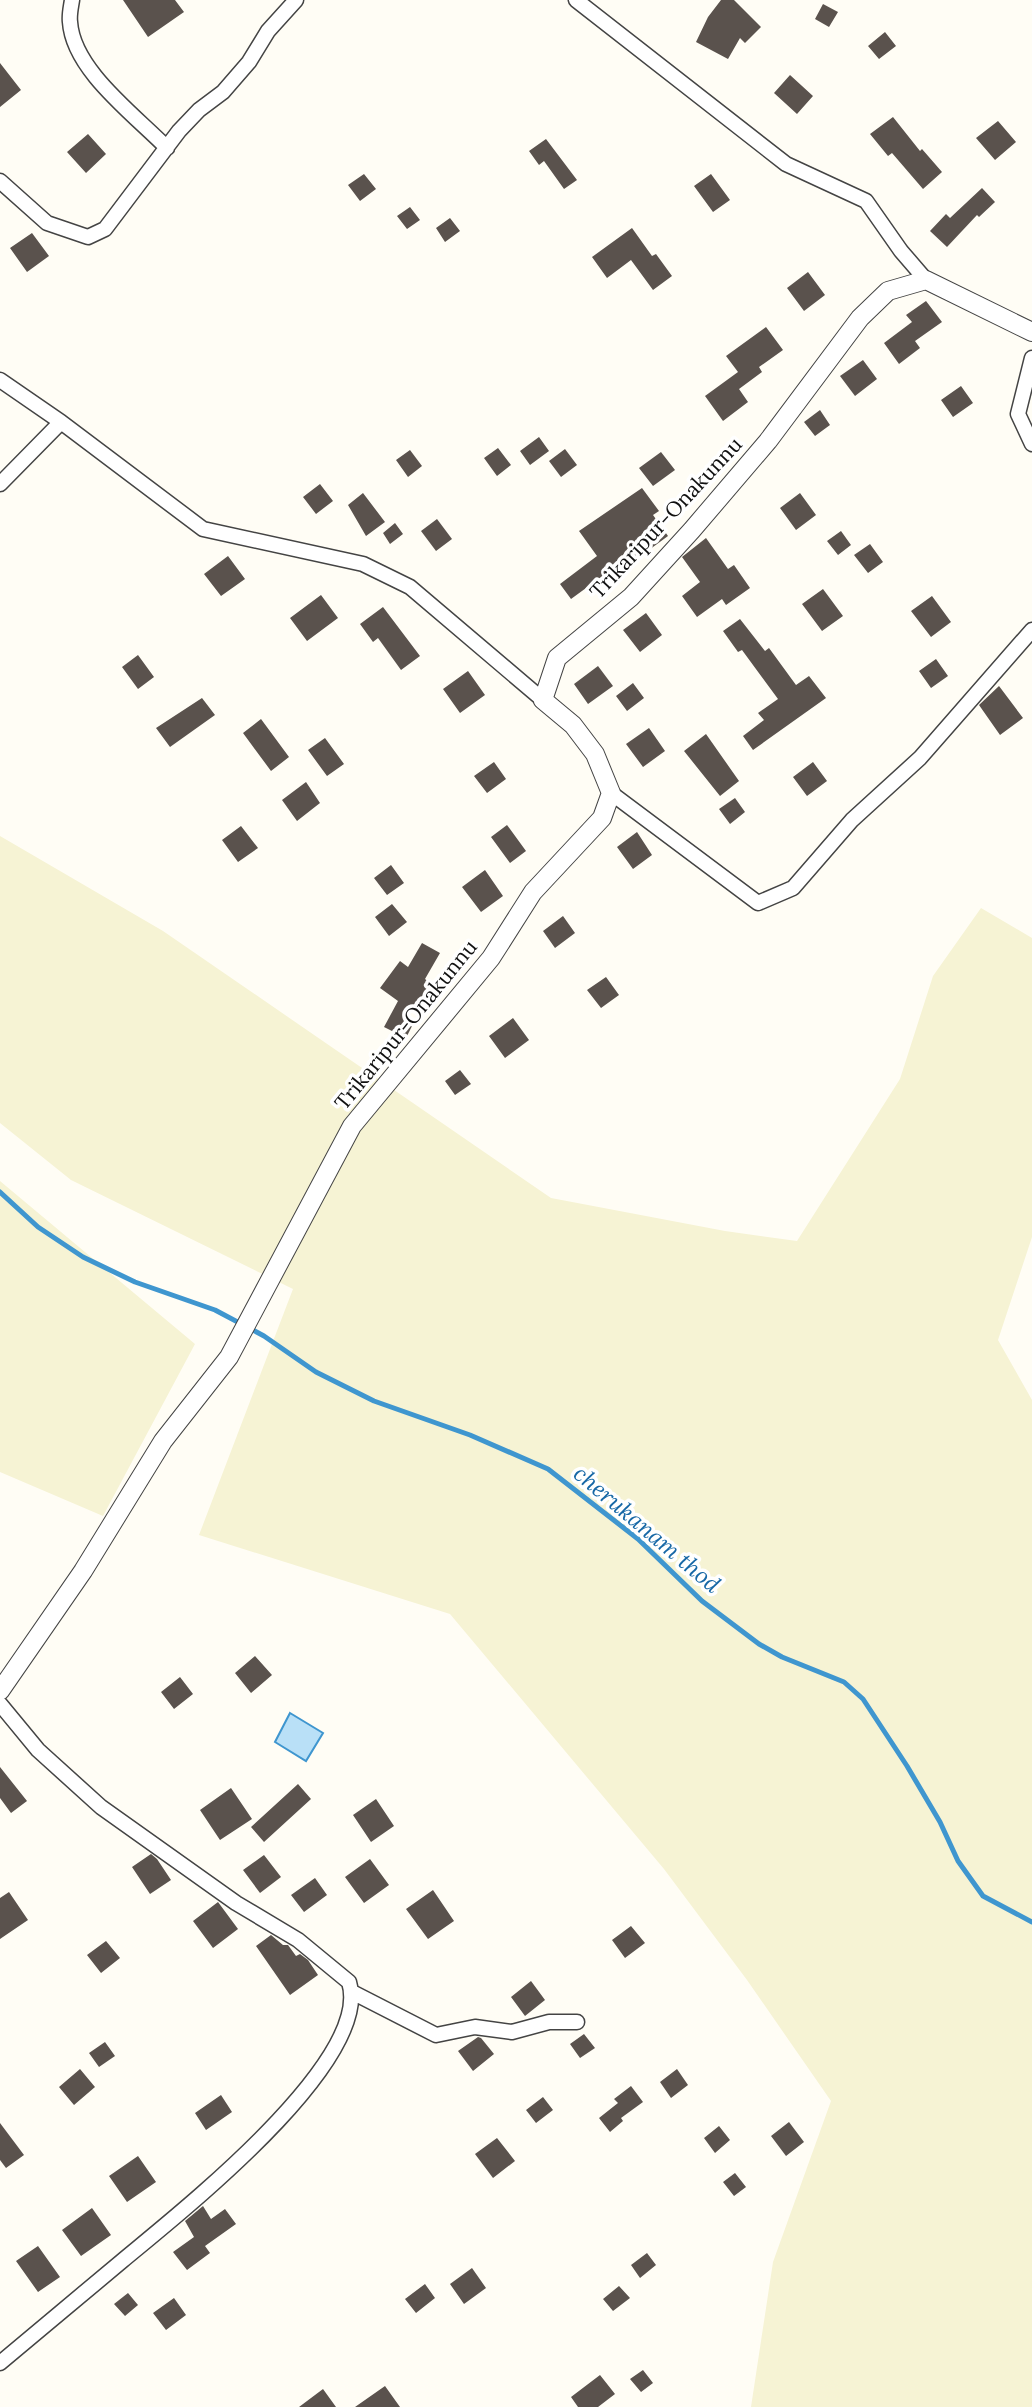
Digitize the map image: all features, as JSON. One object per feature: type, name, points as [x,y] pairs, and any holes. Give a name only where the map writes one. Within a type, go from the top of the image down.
[{"type":"street","points":[[72,0],[69,22],[79,52],[107,90],[167,148]]},
{"type":"street","points":[[0,181],[47,223],[88,237],[105,229],[167,148],[199,110],[223,93],[249,62],[268,31],[296,0]]},
{"type":"street","points":[[576,0],[786,164],[866,201],[901,251],[926,280],[1032,332]]},
{"type":"street","name":"Trikaripur-Onakunnu","points":[[543,700],[557,658],[631,597],[683,540],[768,441],[860,318],[888,291],[926,280]]},
{"type":"street","points":[[1032,358],[1018,414],[1032,444]]},
{"type":"street","points":[[0,380],[61,422],[203,529],[363,564],[410,587],[573,725],[595,754],[611,793],[758,903],[793,888],[852,820],[920,758],[1032,630]]},
{"type":"street","points":[[0,484],[61,422]]},
{"type":"street","name":"Trikaripur-Onakunnu","points":[[0,1691],[83,1571],[163,1441],[229,1357],[352,1126],[491,958],[533,892],[602,818],[611,793]]},
{"type":"street","points":[[0,1704],[38,1750],[101,1807],[236,1903],[298,1941],[349,1982],[352,1992],[349,2011],[337,2043],[319,2071],[252,2149],[0,2363]]},
{"type":"street","points":[[352,1992],[436,2035],[475,2027],[512,2032],[549,2022],[577,2022]]},
{"type":"shaded area","points":[[0,836],[163,931],[551,1198],[725,1231],[797,1241],[900,1079],[933,976],[981,908],[1032,938],[1032,1237],[998,1340],[1032,1400],[1032,2407],[751,2407],[773,2262],[831,2101],[747,1980],[664,1869],[450,1614],[199,1535],[293,1289],[71,1180],[0,1123]]},
{"type":"shaded area","points":[[0,1181],[195,1344],[103,1516],[0,1472]]},
{"type":"water","points":[[290,1713],[323,1733],[306,1761],[275,1742]]},
{"type":"building","points":[[123,0],[175,0],[184,12],[148,37]]},
{"type":"building","points":[[721,0],[734,0],[761,27],[745,43],[740,38],[728,59],[696,42],[708,17]]},
{"type":"building","points":[[823,4],[838,12],[829,27],[815,19]]},
{"type":"building","points":[[885,32],[896,46],[879,59],[868,46]]},
{"type":"building","points":[[0,63],[21,90],[0,107]]},
{"type":"building","points":[[790,75],[813,96],[797,114],[774,93]]},
{"type":"building","points":[[893,117],[920,151],[922,149],[942,172],[923,189],[892,153],[888,156],[870,134]]},
{"type":"building","points":[[998,121],[1016,142],[995,160],[976,138]]},
{"type":"building","points":[[88,134],[106,154],[86,173],[67,152]]},
{"type":"building","points":[[546,139],[577,180],[564,189],[544,161],[539,165],[529,151]]},
{"type":"building","points":[[364,174],[376,189],[360,201],[348,185]]},
{"type":"building","points":[[711,174],[730,200],[713,212],[694,186]]},
{"type":"building","points":[[982,188],[995,202],[979,217],[977,215],[947,247],[930,231],[946,214],[950,218]]},
{"type":"building","points":[[410,207],[420,220],[407,229],[397,216]]},
{"type":"building","points":[[450,218],[460,231],[445,242],[436,228]]},
{"type":"building","points":[[632,228],[652,256],[656,254],[672,276],[653,290],[631,260],[607,278],[592,257]]},
{"type":"building","points":[[32,233],[49,256],[27,272],[10,248]]},
{"type":"building","points":[[808,272],[825,295],[804,311],[787,288]]},
{"type":"building","points":[[926,301],[942,322],[915,341],[920,348],[899,364],[884,343],[912,322],[906,315]]},
{"type":"building","points":[[766,327],[783,350],[759,367],[762,372],[739,389],[748,402],[723,421],[705,396],[738,372],[726,356]]},
{"type":"building","points":[[863,360],[877,379],[855,396],[840,376]]},
{"type":"building","points":[[961,386],[973,403],[953,417],[941,400]]},
{"type":"building","points":[[820,410],[830,425],[815,436],[804,422]]},
{"type":"building","points":[[539,437],[549,451],[530,465],[520,451]]},
{"type":"building","points":[[498,448],[511,465],[497,476],[484,458]]},
{"type":"building","points":[[565,449],[577,465],[561,477],[549,461]]},
{"type":"building","points":[[410,450],[422,466],[408,477],[396,460]]},
{"type":"building","points":[[661,452],[675,470],[653,486],[639,468]]},
{"type":"building","points":[[320,484],[333,501],[316,514],[303,497]]},
{"type":"building","points":[[642,488],[659,511],[653,515],[668,536],[612,577],[608,572],[571,599],[560,584],[597,556],[579,531]]},
{"type":"building","points":[[363,493],[385,522],[366,536],[348,505]]},
{"type":"building","points":[[800,493],[816,515],[796,530],[780,508]]},
{"type":"building","points":[[437,519],[452,539],[436,551],[421,531]]},
{"type":"building","points":[[395,523],[403,534],[390,544],[383,533]]},
{"type":"building","points":[[841,531],[851,545],[838,555],[827,541]]},
{"type":"building","points":[[706,538],[728,569],[734,565],[750,588],[726,605],[722,599],[697,617],[682,596],[700,582],[682,557]]},
{"type":"building","points":[[870,544],[883,562],[868,573],[854,555]]},
{"type":"building","points":[[228,556],[245,579],[221,596],[204,574]]},
{"type":"building","points":[[823,589],[843,616],[822,631],[802,604]]},
{"type":"building","points":[[321,595],[338,618],[307,641],[290,618]]},
{"type":"building","points":[[932,596],[951,622],[931,637],[911,611]]},
{"type":"building","points":[[383,607],[420,656],[401,670],[378,638],[373,642],[360,624]]},
{"type":"building","points":[[646,613],[662,635],[640,652],[623,630]]},
{"type":"building","points":[[740,619],[765,651],[769,648],[796,685],[809,676],[826,698],[753,750],[743,736],[764,720],[758,713],[778,699],[742,650],[738,652],[723,631]]},
{"type":"building","points":[[138,655],[154,677],[138,689],[122,667]]},
{"type":"building","points":[[936,659],[948,676],[931,688],[919,671]]},
{"type":"building","points":[[598,666],[613,686],[588,704],[574,684]]},
{"type":"building","points":[[468,671],[485,695],[460,713],[443,689]]},
{"type":"building","points":[[633,683],[644,698],[627,711],[616,696]]},
{"type":"building","points":[[999,686],[1023,718],[1000,735],[979,705]]},
{"type":"building","points":[[202,698],[215,715],[170,747],[156,728]]},
{"type":"building","points":[[261,719],[289,757],[271,771],[243,733]]},
{"type":"building","points":[[649,728],[665,751],[643,767],[626,744]]},
{"type":"building","points":[[706,734],[739,781],[720,796],[684,751]]},
{"type":"building","points":[[325,738],[344,764],[327,776],[308,750]]},
{"type":"building","points":[[494,762],[506,779],[487,793],[474,776]]},
{"type":"building","points":[[813,762],[827,781],[807,796],[793,777]]},
{"type":"building","points":[[306,782],[320,803],[297,821],[282,800]]},
{"type":"building","points":[[735,798],[745,812],[730,824],[719,809]]},
{"type":"building","points":[[507,825],[526,851],[510,863],[491,837]]},
{"type":"building","points":[[241,826],[258,848],[238,862],[222,840]]},
{"type":"building","points":[[637,832],[652,855],[633,869],[617,847]]},
{"type":"building","points":[[391,865],[404,883],[387,895],[374,878]]},
{"type":"building","points":[[485,870],[503,896],[481,912],[462,887]]},
{"type":"building","points":[[392,904],[407,922],[389,936],[375,917]]},
{"type":"building","points":[[563,916],[575,933],[555,948],[543,931]]},
{"type":"building","points":[[422,943],[440,953],[425,979],[431,984],[408,1016],[415,1020],[406,1038],[384,1027],[398,1001],[380,988],[400,961],[408,967]]},
{"type":"building","points":[[606,977],[619,995],[601,1008],[587,990]]},
{"type":"building","points":[[513,1018],[529,1040],[505,1058],[489,1036]]},
{"type":"building","points":[[460,1070],[471,1084],[455,1095],[445,1081]]},
{"type":"building","points":[[255,1656],[272,1675],[251,1693],[235,1673]]},
{"type":"building","points":[[180,1677],[193,1694],[174,1709],[161,1692]]},
{"type":"building","points":[[0,1767],[27,1801],[11,1813],[0,1798]]},
{"type":"building","points":[[298,1784],[311,1799],[264,1842],[251,1827]]},
{"type":"building","points":[[231,1788],[252,1819],[220,1840],[200,1810]]},
{"type":"building","points":[[376,1799],[394,1826],[371,1842],[353,1815]]},
{"type":"building","points":[[151,1854],[171,1880],[150,1894],[132,1867]]},
{"type":"building","points":[[264,1855],[281,1877],[260,1893],[243,1870]]},
{"type":"building","points":[[370,1859],[389,1885],[364,1903],[345,1877]]},
{"type":"building","points":[[315,1878],[327,1895],[304,1912],[291,1895]]},
{"type":"building","points":[[433,1890],[454,1921],[428,1939],[406,1909]]},
{"type":"building","points":[[9,1892],[28,1920],[0,1939],[0,1898]]},
{"type":"building","points":[[218,1902],[238,1929],[213,1948],[193,1921]]},
{"type":"building","points":[[631,1926],[645,1943],[625,1958],[612,1940]]},
{"type":"building","points":[[271,1935],[283,1945],[288,1945],[296,1956],[300,1954],[308,1960],[318,1975],[290,1995],[256,1946]]},
{"type":"building","points":[[106,1941],[120,1958],[101,1973],[87,1955]]},
{"type":"building","points":[[531,1981],[545,2000],[525,2016],[511,1997]]},
{"type":"building","points":[[584,2034],[595,2048],[580,2058],[570,2044]]},
{"type":"building","points":[[478,2037],[494,2054],[473,2071],[458,2051]]},
{"type":"building","points":[[105,2042],[115,2056],[99,2067],[89,2053]]},
{"type":"building","points":[[80,2069],[95,2087],[74,2105],[59,2087]]},
{"type":"building","points":[[677,2069],[688,2085],[671,2098],[660,2082]]},
{"type":"building","points":[[631,2086],[643,2102],[621,2118],[623,2121],[610,2132],[599,2118],[618,2103],[614,2099]]},
{"type":"building","points":[[221,2095],[232,2112],[206,2130],[195,2113]]},
{"type":"building","points":[[543,2097],[553,2110],[536,2123],[526,2110]]},
{"type":"building","points":[[789,2122],[804,2142],[786,2156],[771,2136]]},
{"type":"building","points":[[0,2123],[24,2155],[6,2168],[0,2160]]},
{"type":"building","points":[[719,2126],[730,2140],[715,2153],[704,2138]]},
{"type":"building","points":[[497,2138],[515,2161],[493,2178],[475,2154]]},
{"type":"building","points":[[138,2156],[156,2182],[127,2202],[109,2176]]},
{"type":"building","points":[[735,2173],[746,2187],[734,2196],[723,2182]]},
{"type":"building","points":[[203,2206],[211,2219],[225,2209],[236,2224],[205,2246],[210,2253],[187,2270],[173,2252],[194,2237],[185,2221]]},
{"type":"building","points":[[92,2208],[111,2235],[81,2256],[62,2230]]},
{"type":"building","points":[[38,2246],[60,2277],[38,2292],[16,2261]]},
{"type":"building","points":[[647,2253],[656,2265],[640,2278],[631,2265]]},
{"type":"building","points":[[472,2268],[486,2288],[464,2304],[450,2284]]},
{"type":"building","points":[[425,2284],[435,2298],[416,2313],[405,2299]]},
{"type":"building","points":[[619,2286],[630,2298],[613,2311],[603,2299]]},
{"type":"building","points":[[128,2293],[138,2305],[125,2316],[114,2304]]},
{"type":"building","points":[[174,2298],[186,2315],[166,2330],[153,2313]]},
{"type":"building","points":[[643,2370],[653,2383],[641,2392],[630,2379]]},
{"type":"building","points":[[600,2375],[615,2394],[598,2407],[578,2407],[571,2397]]},
{"type":"building","points":[[385,2386],[400,2407],[355,2407]]},
{"type":"building","points":[[323,2389],[336,2407],[299,2407]]},
{"type":"waterway","name":"cherukanam thod","points":[[0,1192],[38,1227],[83,1257],[135,1282],[215,1310],[264,1336],[316,1372],[374,1401],[470,1435],[548,1469],[638,1539],[702,1601],[759,1644],[782,1657],[844,1682],[863,1699],[940,1822],[958,1861],[983,1896],[1032,1922]]}]
